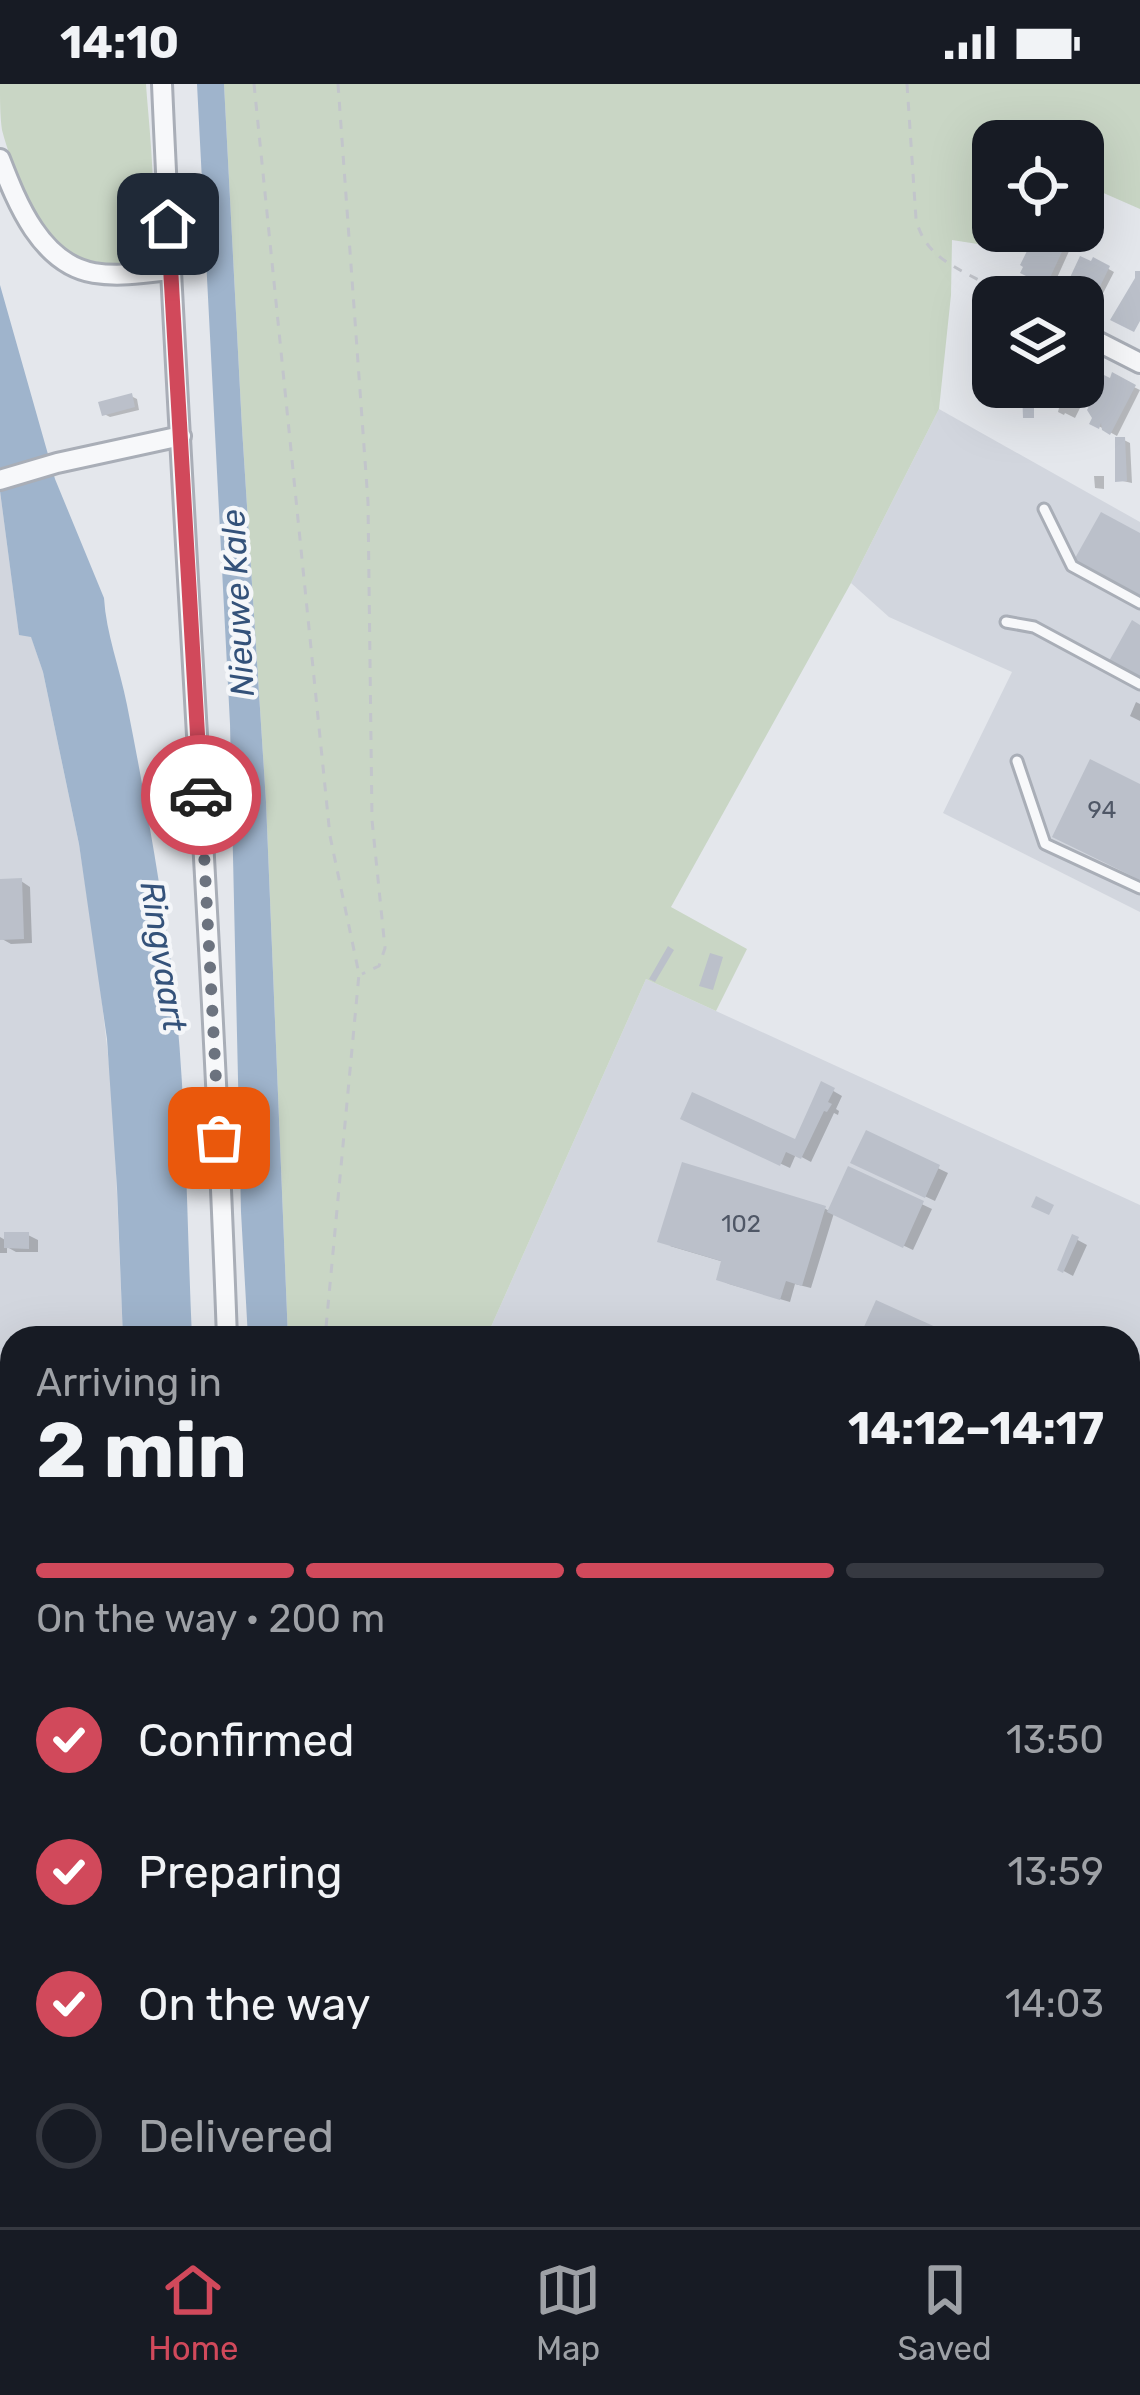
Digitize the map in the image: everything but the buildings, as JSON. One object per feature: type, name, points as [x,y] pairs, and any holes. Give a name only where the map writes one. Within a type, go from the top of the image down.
[{"type":"street","points":[[163,84],[226,1326]]},
{"type":"street","points":[[0,159],[30,223],[49,249],[68,264],[88,273],[114,275],[170,270]]},
{"type":"street","points":[[1104,345],[1140,363]]},
{"type":"street","points":[[0,480],[181,436]]},
{"type":"lane","points":[[1044,509],[1072,566],[1140,602]]},
{"type":"lane","points":[[1006,622],[1034,627],[1140,684]]},
{"type":"lane","points":[[1018,760],[1045,844],[1140,888]]},
{"type":"path","points":[[254,84],[330,836],[359,974],[326,1326]]},
{"type":"path","points":[[338,84],[368,502],[372,820],[386,948],[379,967],[359,974]]},
{"type":"path","points":[[907,84],[920,237],[930,250],[972,276]]},
{"type":"shaded area","points":[[939,409],[1140,522],[1140,912],[943,813],[1012,672],[889,617],[851,583]]},
{"type":"shaded area","points":[[0,491],[19,634],[31,636],[43,672],[79,844],[98,968],[113,1099],[122,1326],[0,1326]]},
{"type":"shaded area","points":[[646,979],[1140,1205],[1140,1326],[491,1326]]},
{"type":"green space","points":[[0,84],[146,84],[153,211],[148,242],[137,256],[117,265],[90,264],[54,238],[26,195],[8,149],[1,125]]},
{"type":"green space","points":[[224,84],[1140,84],[1140,209],[1104,193],[1104,120],[972,120],[972,243],[952,240],[939,409],[851,583],[671,907],[747,949],[716,1011],[646,979],[491,1326],[288,1326],[266,802]]},
{"type":"water","name":"Nieuwe Kale","points":[[197,84],[224,84],[266,802],[288,1326],[247,1326],[230,724]]},
{"type":"water","name":"Ringvaart","points":[[0,285],[55,479],[104,598],[144,795],[169,947],[179,1045],[192,1326],[123,1326],[107,1039],[79,844],[43,672],[31,637],[19,635],[0,491]]},
{"type":"way so far","points":[[201,795],[219,1138]]},
{"type":"route","points":[[168,224],[201,795]]}]
